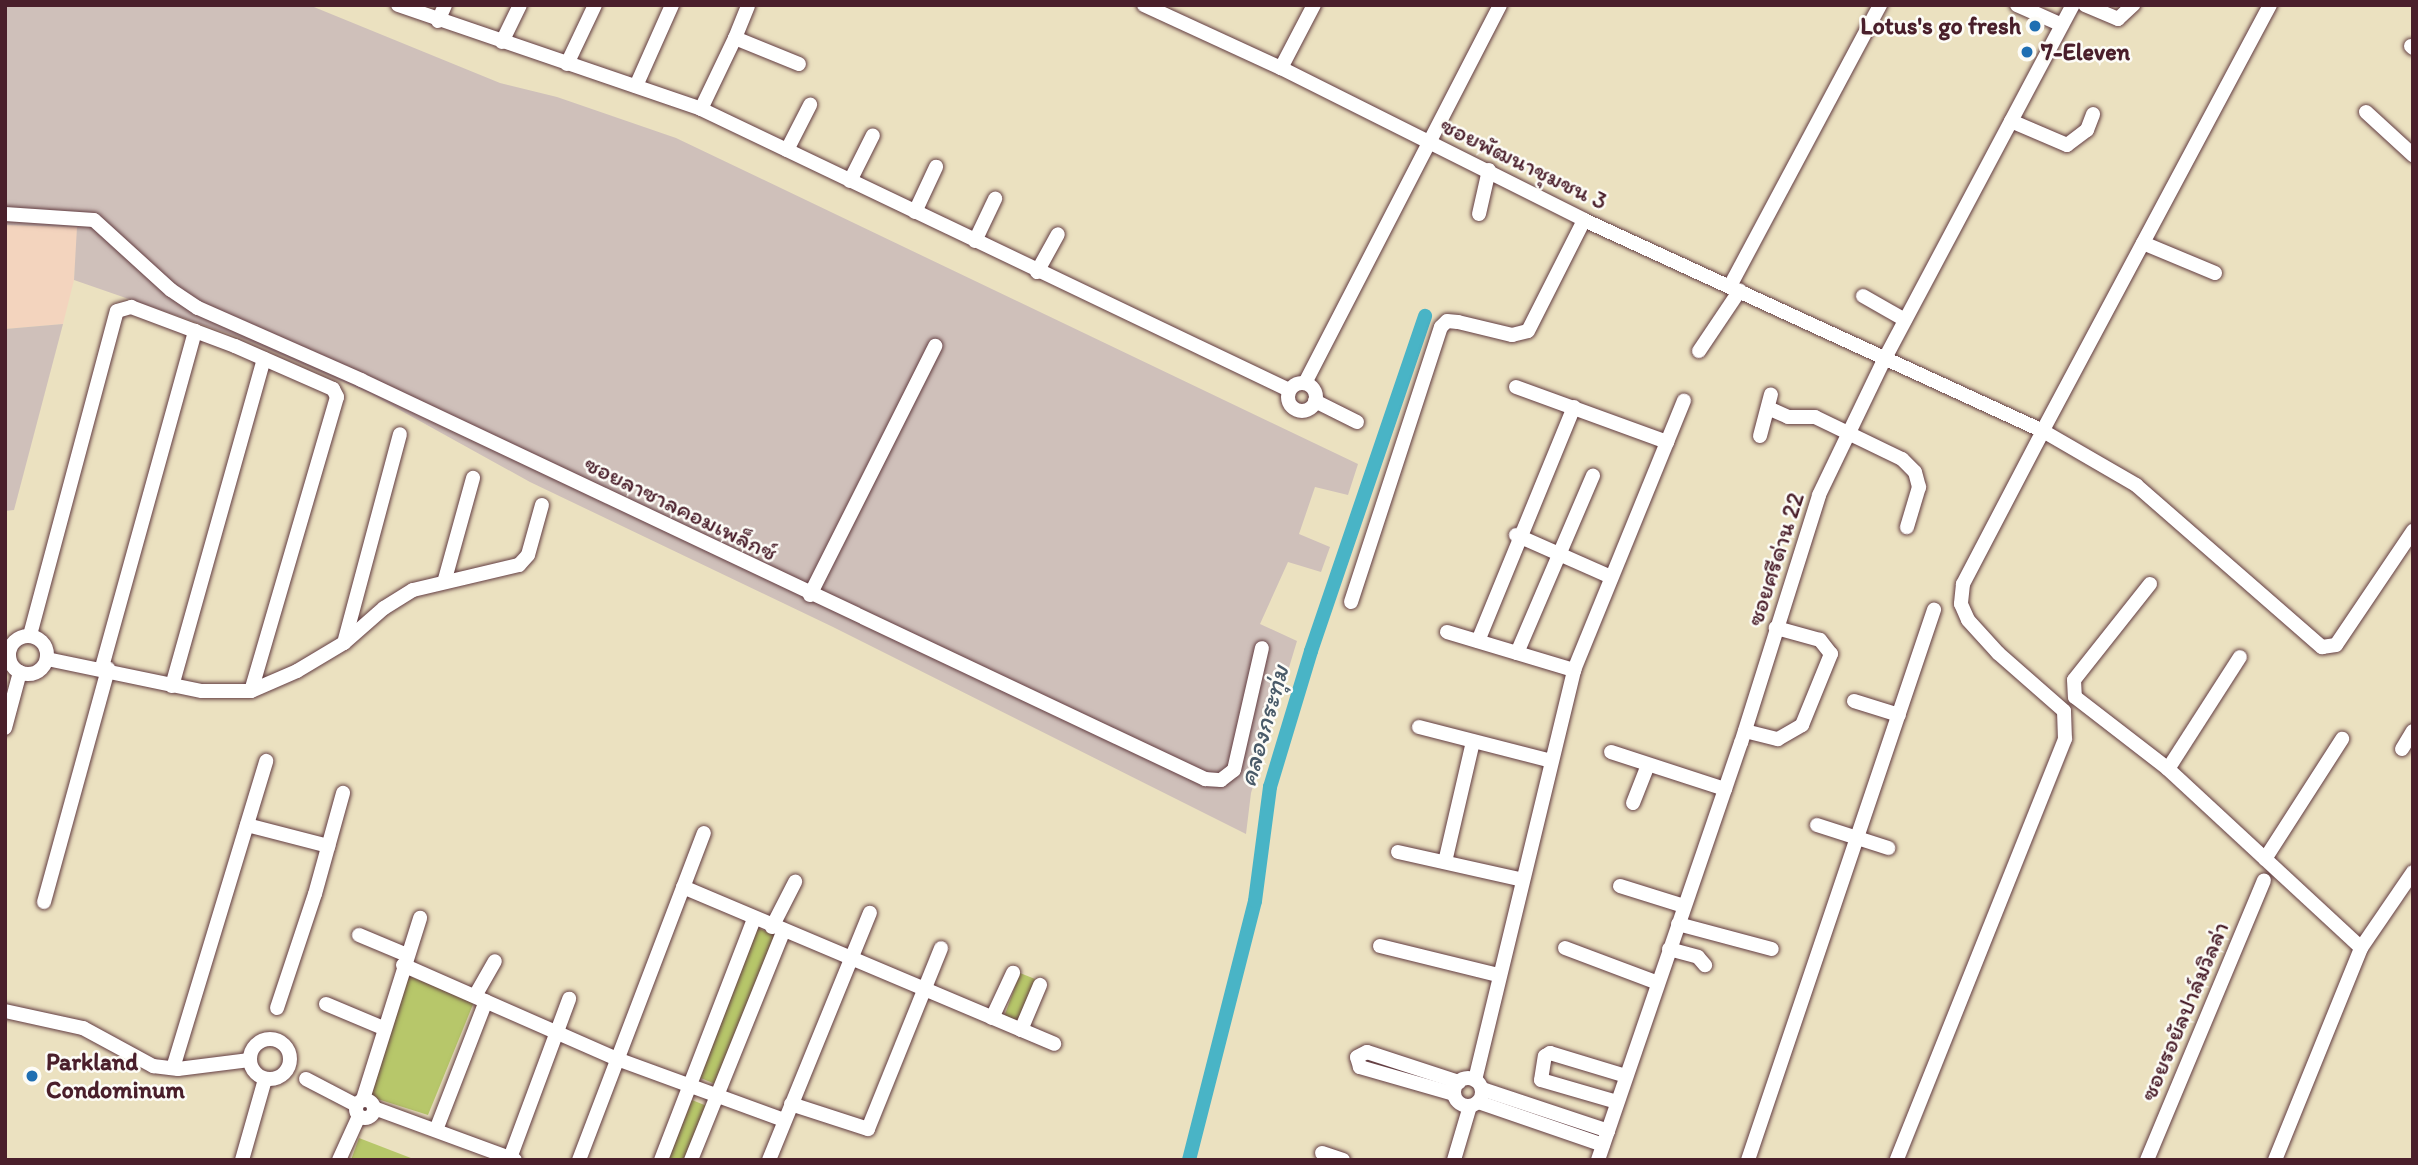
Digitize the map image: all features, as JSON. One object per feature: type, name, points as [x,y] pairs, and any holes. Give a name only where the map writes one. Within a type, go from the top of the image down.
[{"type":"street","points":[[398,5],[701,109],[1037,272],[1289,390],[1305,383],[1500,5]]},
{"type":"street","points":[[438,20],[444,5]]},
{"type":"street","points":[[502,42],[520,5]]},
{"type":"street","points":[[567,64],[595,5]]},
{"type":"street","points":[[636,86],[672,5]]},
{"type":"street","name":"ซอยพัฒนาชุมชน 3","points":[[1144,5],[1281,68],[1584,219],[1884,360],[2043,431],[2136,485],[2322,646],[2336,645],[2413,531]]},
{"type":"street","points":[[1281,68],[1314,5]]},
{"type":"street","points":[[1699,351],[1735,288],[1880,5]]},
{"type":"street","points":[[2017,5],[2062,25]]},
{"type":"street","name":"ซอยศรีด่าน 22","points":[[1598,1160],[1745,731],[1819,495],[1884,360],[2073,5]]},
{"type":"street","points":[[2085,5],[2118,19],[2133,5]]},
{"type":"street","points":[[1897,1160],[2066,739],[2064,711],[1998,653],[1968,620],[1961,604],[1963,584],[2270,5]]},
{"type":"street","points":[[701,109],[748,6]]},
{"type":"street","points":[[735,38],[799,64]]},
{"type":"street","points":[[787,150],[810,105]]},
{"type":"street","points":[[2366,112],[2413,155]]},
{"type":"street","points":[[2011,121],[2067,145],[2077,142],[2087,130],[2093,114]]},
{"type":"street","points":[[850,181],[873,135]]},
{"type":"street","points":[[915,212],[936,167]]},
{"type":"street","points":[[1479,214],[1489,170]]},
{"type":"street","points":[[975,241],[995,199]]},
{"type":"street","name":"ซอยลาซาลคอมเพล็กซ์","points":[[5,214],[94,220],[171,290],[198,308],[373,386],[810,596],[1205,779],[1221,780],[1234,770],[1262,648]]},
{"type":"street","points":[[1351,602],[1441,327],[1447,321],[1512,335],[1528,331],[1584,219]]},
{"type":"street","points":[[1037,272],[1058,233]]},
{"type":"street","points":[[2143,243],[2215,273]]},
{"type":"street","points":[[1863,296],[1905,320]]},
{"type":"street","points":[[30,635],[117,311],[131,307],[264,359],[333,389],[338,397],[251,691]]},
{"type":"street","points":[[44,902],[195,331]]},
{"type":"street","points":[[810,596],[935,346]]},
{"type":"street","points":[[172,686],[264,359]]},
{"type":"street","points":[[1289,390],[1289,404],[1296,410],[1309,409],[1315,401],[1312,388],[1305,383]]},
{"type":"street","points":[[1516,387],[1667,442]]},
{"type":"street","points":[[1315,401],[1357,422]]},
{"type":"street","points":[[1454,1160],[1476,1094],[1498,975],[1574,670],[1684,401]]},
{"type":"street","points":[[1760,436],[1770,401],[1788,417],[1815,417],[1902,459],[1915,472],[1919,487],[1907,527]]},
{"type":"street","points":[[1478,641],[1574,407]]},
{"type":"street","points":[[344,643],[400,434]]},
{"type":"street","points":[[1517,653],[1593,476]]},
{"type":"street","points":[[445,579],[473,478]]},
{"type":"street","points":[[47,659],[105,668],[172,686],[226,693],[251,691],[297,671],[344,643],[400,598],[445,579],[507,570],[524,561],[542,505]]},
{"type":"street","points":[[1519,536],[1611,577]]},
{"type":"street","points":[[2150,584],[2074,680],[2072,688],[2075,697],[2168,769],[2361,948]]},
{"type":"street","points":[[1748,1160],[1934,610]]},
{"type":"street","points":[[1745,731],[1778,738],[1802,725],[1831,654],[1820,640],[1776,628]]},
{"type":"street","points":[[1447,632],[1574,670]]},
{"type":"street","points":[[20,672],[10,659],[10,647],[18,638],[30,635],[42,641],[47,659]]},
{"type":"street","points":[[2168,769],[2240,657]]},
{"type":"street","points":[[20,672],[37,672],[47,659]]},
{"type":"street","points":[[5,728],[20,672]]},
{"type":"street","points":[[1854,701],[1899,715]]},
{"type":"street","points":[[1419,727],[1551,761]]},
{"type":"street","points":[[2402,749],[2413,732]]},
{"type":"street","points":[[2265,859],[2342,739]]},
{"type":"street","points":[[1445,862],[1473,742]]},
{"type":"street","points":[[1611,752],[1725,789]]},
{"type":"street","points":[[173,1068],[266,761]]},
{"type":"street","points":[[1633,803],[1648,765]]},
{"type":"street","points":[[277,1009],[343,793]]},
{"type":"street","points":[[247,825],[328,846]]},
{"type":"street","points":[[1816,825],[1888,848]]},
{"type":"street","points":[[579,1160],[704,833]]},
{"type":"street","points":[[1398,852],[1523,880]]},
{"type":"street","points":[[2275,1160],[2361,948],[2413,872]]},
{"type":"street","name":"ซอยรอยัลปาล์มวิลล่า","points":[[2147,1160],[2263,880]]},
{"type":"street","points":[[691,1160],[718,1094],[795,882]]},
{"type":"street","points":[[1620,886],[1684,906]]},
{"type":"street","points":[[683,887],[848,960],[1054,1044]]},
{"type":"street","points":[[769,1160],[848,960],[870,913]]},
{"type":"street","points":[[339,1160],[363,1107],[383,1028],[419,918]]},
{"type":"street","points":[[661,1160],[754,919]]},
{"type":"street","points":[[1678,924],[1772,948]]},
{"type":"street","points":[[359,935],[481,999],[617,1059],[691,1083],[784,1120]]},
{"type":"street","points":[[1380,946],[1498,975]]},
{"type":"street","points":[[791,1104],[868,1129],[941,948]]},
{"type":"street","points":[[1565,948],[1658,983]]},
{"type":"street","points":[[1669,949],[1698,957],[1705,965]]},
{"type":"street","points":[[436,1130],[495,961]]},
{"type":"street","points":[[992,1018],[1013,973]]},
{"type":"street","points":[[1021,1031],[1040,985]]},
{"type":"street","points":[[306,1079],[363,1107],[436,1130],[513,1159],[569,999]]},
{"type":"street","points":[[326,1004],[383,1028]]},
{"type":"street","points":[[5,1011],[70,1023],[146,1064],[173,1068],[249,1060]]},
{"type":"street","points":[[274,1039],[284,1045],[290,1057],[288,1069],[278,1078],[265,1079],[254,1072],[249,1060],[252,1048],[261,1040],[274,1039]]},
{"type":"street","points":[[1456,1088],[1367,1052],[1357,1057],[1360,1067],[1456,1088],[1606,1138]]},
{"type":"street","points":[[1617,1102],[1541,1080],[1545,1056],[1550,1053],[1626,1076]]},
{"type":"street","points":[[242,1160],[265,1079]]},
{"type":"street","points":[[1456,1088],[1461,1105],[1476,1094]]},
{"type":"street","points":[[1322,1153],[1343,1160]]},
{"type":"shaded area","points":[[5,5],[309,5],[500,83],[557,97],[676,138],[1358,464],[1348,495],[1315,487],[1299,534],[1330,547],[1321,572],[1288,562],[1260,624],[1297,641],[1251,793],[1246,834],[833,627],[530,482],[371,394],[247,340],[74,280],[77,227],[5,225]]},
{"type":"shaded area","points":[[5,225],[78,227],[74,280],[63,324],[5,329]]},
{"type":"shaded area","points":[[63,324],[14,510],[5,511],[5,329]]},
{"type":"green space","points":[[755,927],[775,935],[718,1085],[698,1077]]},
{"type":"green space","points":[[1020,973],[1035,979],[1018,1023],[1004,1017]]},
{"type":"green space","points":[[406,975],[474,1002],[428,1115],[371,1097]]},
{"type":"green space","points":[[692,1100],[707,1106],[686,1160],[668,1160]]},
{"type":"green space","points":[[359,1138],[416,1160],[351,1160]]},
{"type":"waterway","name":"คลองกระทุ่ม","points":[[1189,1160],[1255,901],[1270,787],[1311,651],[1425,316]]},
{"type":"place","name":"Lotus's go fresh","points":[[2035,26]]},
{"type":"place","name":"7-Eleven","points":[[2027,52]]},
{"type":"place","name":"Parkland Condominum","points":[[32,1076]]}]
